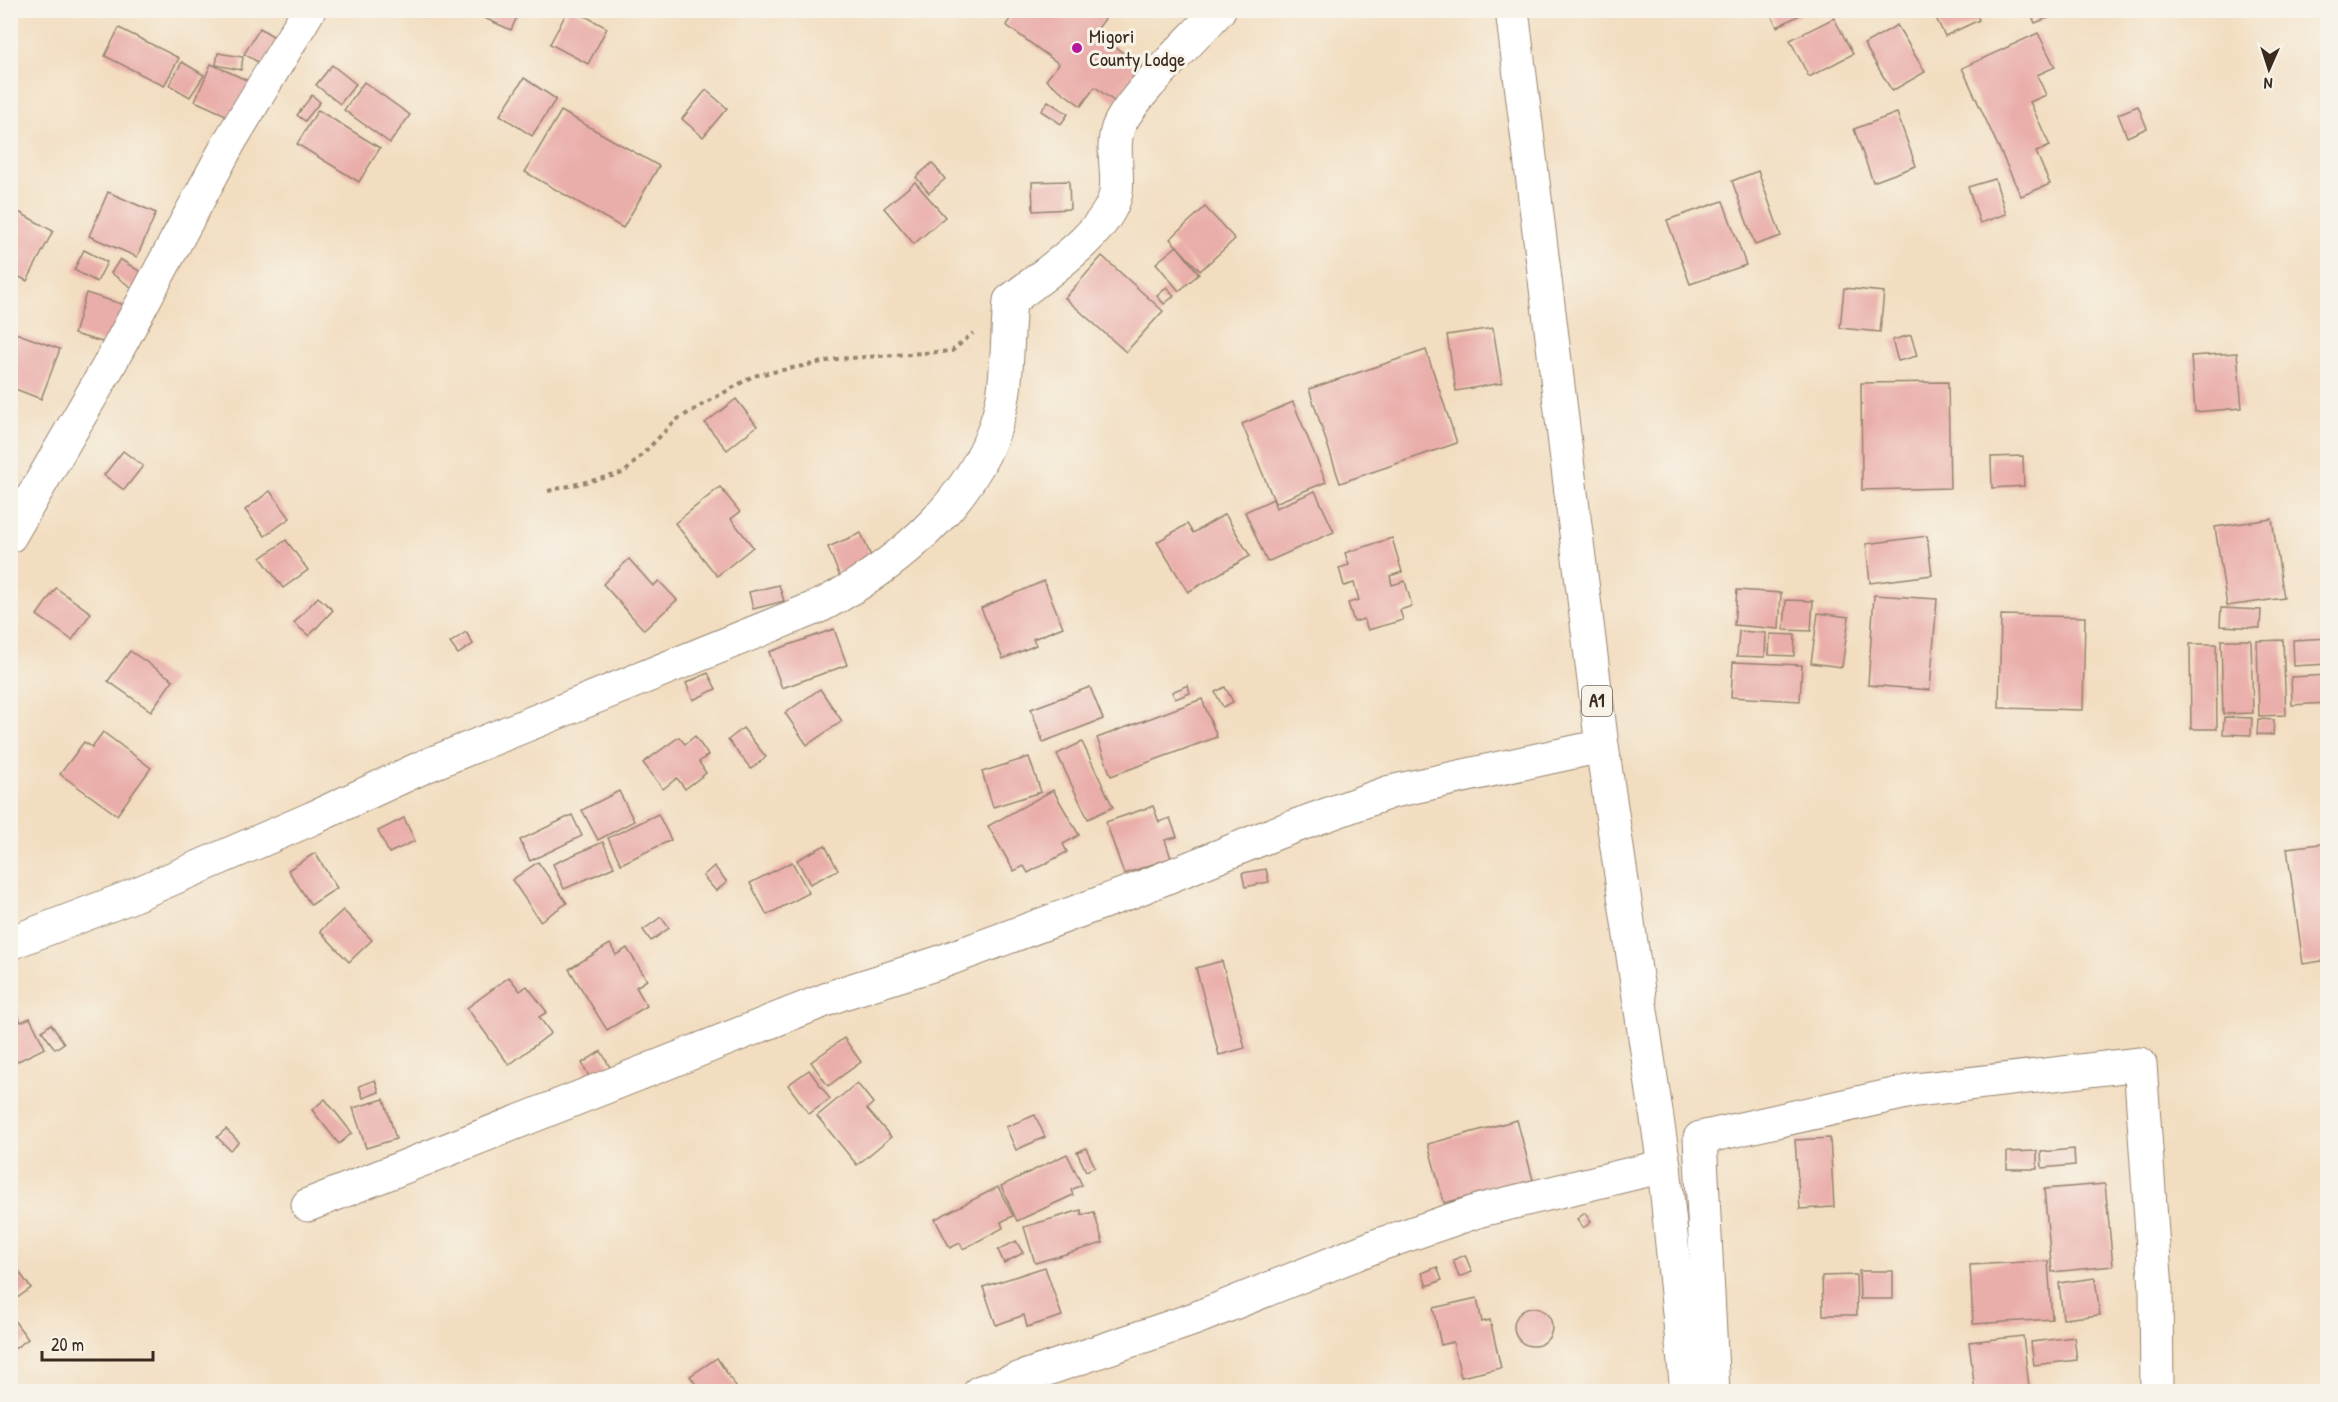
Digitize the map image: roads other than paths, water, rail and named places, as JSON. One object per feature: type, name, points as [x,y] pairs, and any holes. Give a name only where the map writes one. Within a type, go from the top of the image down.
[{"type":"main road","points":[[10,536],[108,367],[230,141],[309,10]]},
{"type":"main road","points":[[10,943],[125,899],[313,818],[423,767],[822,605],[863,584],[897,557],[941,516],[976,470],[989,441],[1003,398],[1010,301],[1069,254],[1105,219],[1116,191],[1115,144],[1118,128],[1134,104],[1219,10]]},
{"type":"main road","name":"A1","points":[[1512,10],[1602,746],[1664,1166],[1688,1392]]},
{"type":"main road","points":[[308,1204],[832,997],[948,959],[1133,891],[1276,833],[1390,792],[1602,746]]},
{"type":"main road","points":[[1713,1392],[1700,1138],[1917,1090],[2139,1064],[2156,1290],[2157,1392]]},
{"type":"main road","points":[[980,1392],[1194,1319],[1377,1245],[1480,1210],[1664,1166]]},
{"type":"place","name":"Migori County Lodge","points":[[1077,48]]}]
